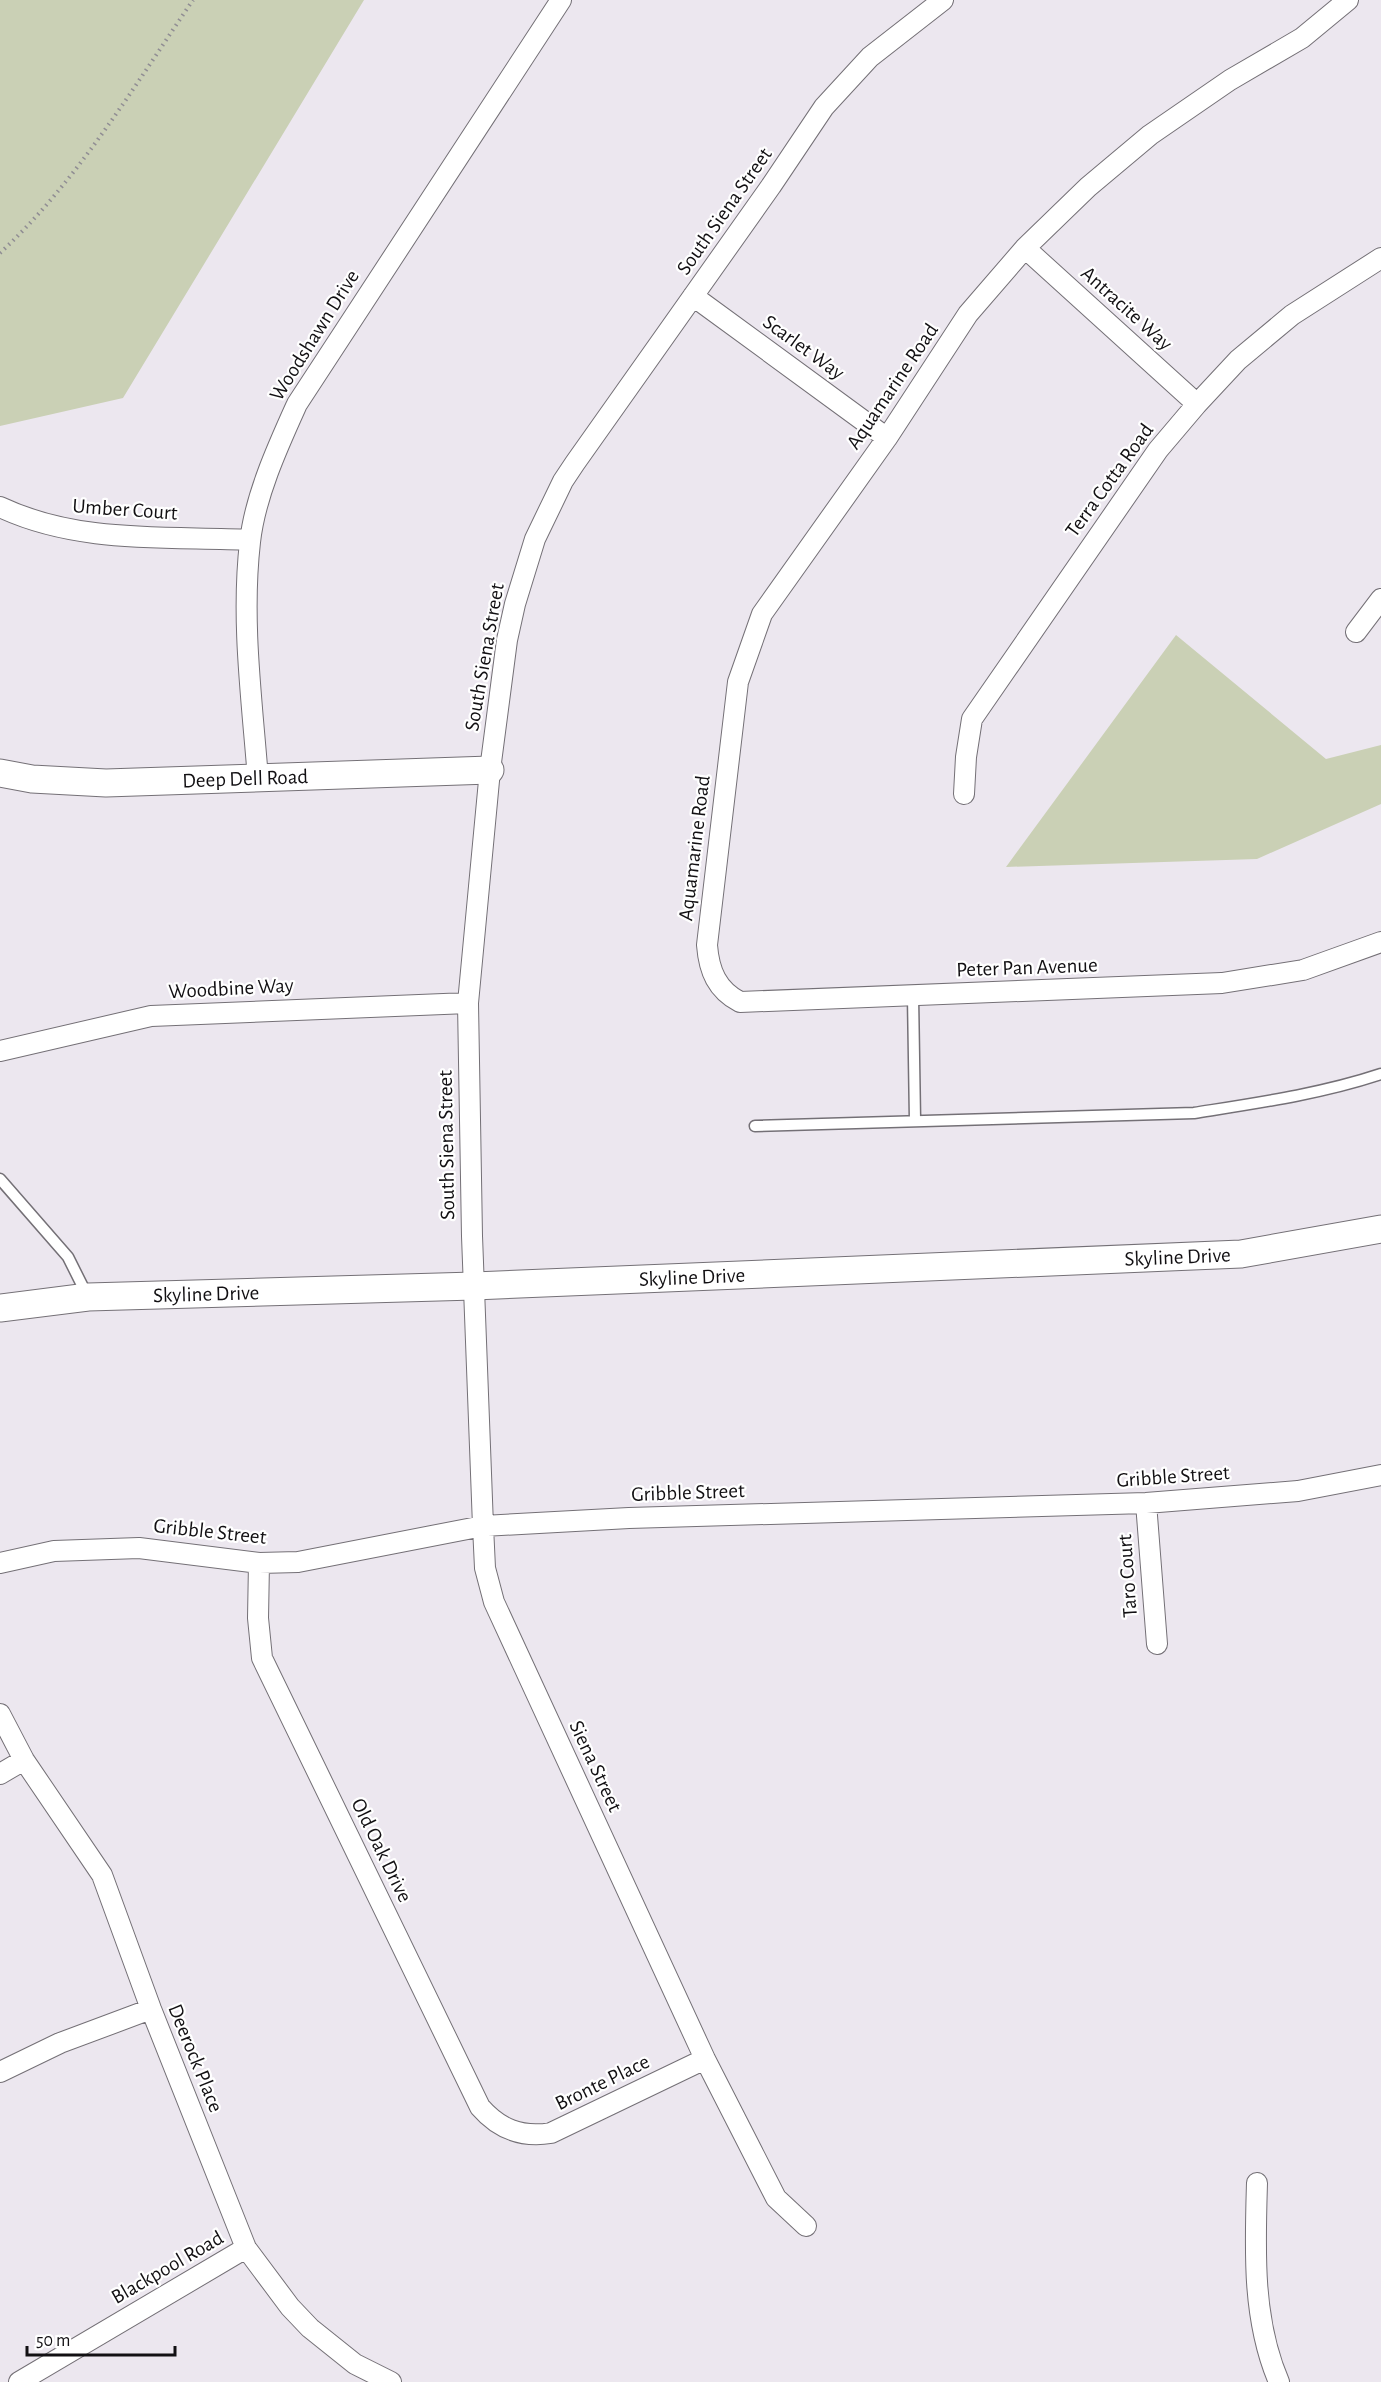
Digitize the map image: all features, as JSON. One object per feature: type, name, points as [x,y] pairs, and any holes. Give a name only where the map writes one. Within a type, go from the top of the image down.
[{"type":"main road","name":"Deep Dell Road","points":[[0,773],[32,779],[76,782],[258,779],[490,770]]},
{"type":"main road","name":"Skyline Drive","points":[[0,1308],[88,1297],[474,1286],[1241,1254],[1381,1229]]},
{"type":"street","name":"Woodshawn Drive","points":[[258,779],[246,622],[250,540],[269,469],[297,404],[561,0]]},
{"type":"street","name":"South Siena Street","points":[[474,1286],[468,1003],[490,770],[514,604],[524,569],[544,519],[563,481],[771,186],[809,128],[845,81],[870,57],[943,0]]},
{"type":"street","name":"Aquamarine Road","points":[[707,945],[738,682],[762,614],[887,438],[968,314],[1025,248],[1088,187],[1150,135],[1230,80],[1302,38],[1348,0]]},
{"type":"street","name":"Antracite Way","points":[[1025,248],[1197,404]]},
{"type":"street","name":"Terra Cotta Road","points":[[964,794],[966,757],[972,719],[1158,450],[1238,360],[1292,315],[1381,258]]},
{"type":"street","name":"Scarlet Way","points":[[693,296],[887,438]]},
{"type":"street","name":"Umber Court","points":[[0,507],[39,524],[86,534],[250,540]]},
{"type":"street","points":[[1356,632],[1381,599]]},
{"type":"street","name":"Peter Pan Avenue","points":[[707,945],[709,969],[726,995],[740,1002],[1245,981],[1303,970],[1380,946]]},
{"type":"street","name":"Woodbine Way","points":[[0,1051],[151,1016],[468,1003]]},
{"type":"street","name":"Siena Street","points":[[474,1286],[485,1568],[494,1602],[705,2059],[776,2198],[806,2226]]},
{"type":"street","name":"Gribble Street","points":[[0,1563],[54,1551],[139,1548],[258,1563],[298,1562],[483,1526],[629,1518],[1146,1503],[1298,1491],[1381,1475]]},
{"type":"street","name":"Taro Court","points":[[1146,1503],[1157,1644]]},
{"type":"street","name":"Old Oak Drive","points":[[258,1563],[258,1618],[262,1658],[480,2107],[495,2124],[517,2132]]},
{"type":"street","name":"Deerock Place","points":[[0,1714],[24,1760],[102,1875],[151,2009],[246,2248],[290,2307],[310,2328],[356,2364],[391,2382]]},
{"type":"street","points":[[0,1774],[24,1760]]},
{"type":"street","points":[[0,2072],[60,2043],[151,2009]]},
{"type":"street","name":"Bronte Place","points":[[517,2132],[533,2136],[551,2133],[705,2059]]},
{"type":"street","points":[[1257,2183],[1255,2253],[1257,2291],[1268,2358],[1279,2382]]},
{"type":"street","name":"Blackpool Road","points":[[19,2382],[246,2248]]},
{"type":"lane","points":[[913,996],[915,1120]]},
{"type":"lane","points":[[755,1126],[1194,1113],[1266,1102],[1352,1084],[1381,1074]]},
{"type":"lane","points":[[0,1179],[68,1257],[88,1297]]},
{"type":"path","points":[[0,253],[17,237],[70,174],[193,0]]},
{"type":"green space","points":[[0,0],[364,0],[123,398],[0,426]]},
{"type":"green space","points":[[1176,635],[1326,759],[1381,745],[1381,804],[1257,859],[1006,867]]}]
